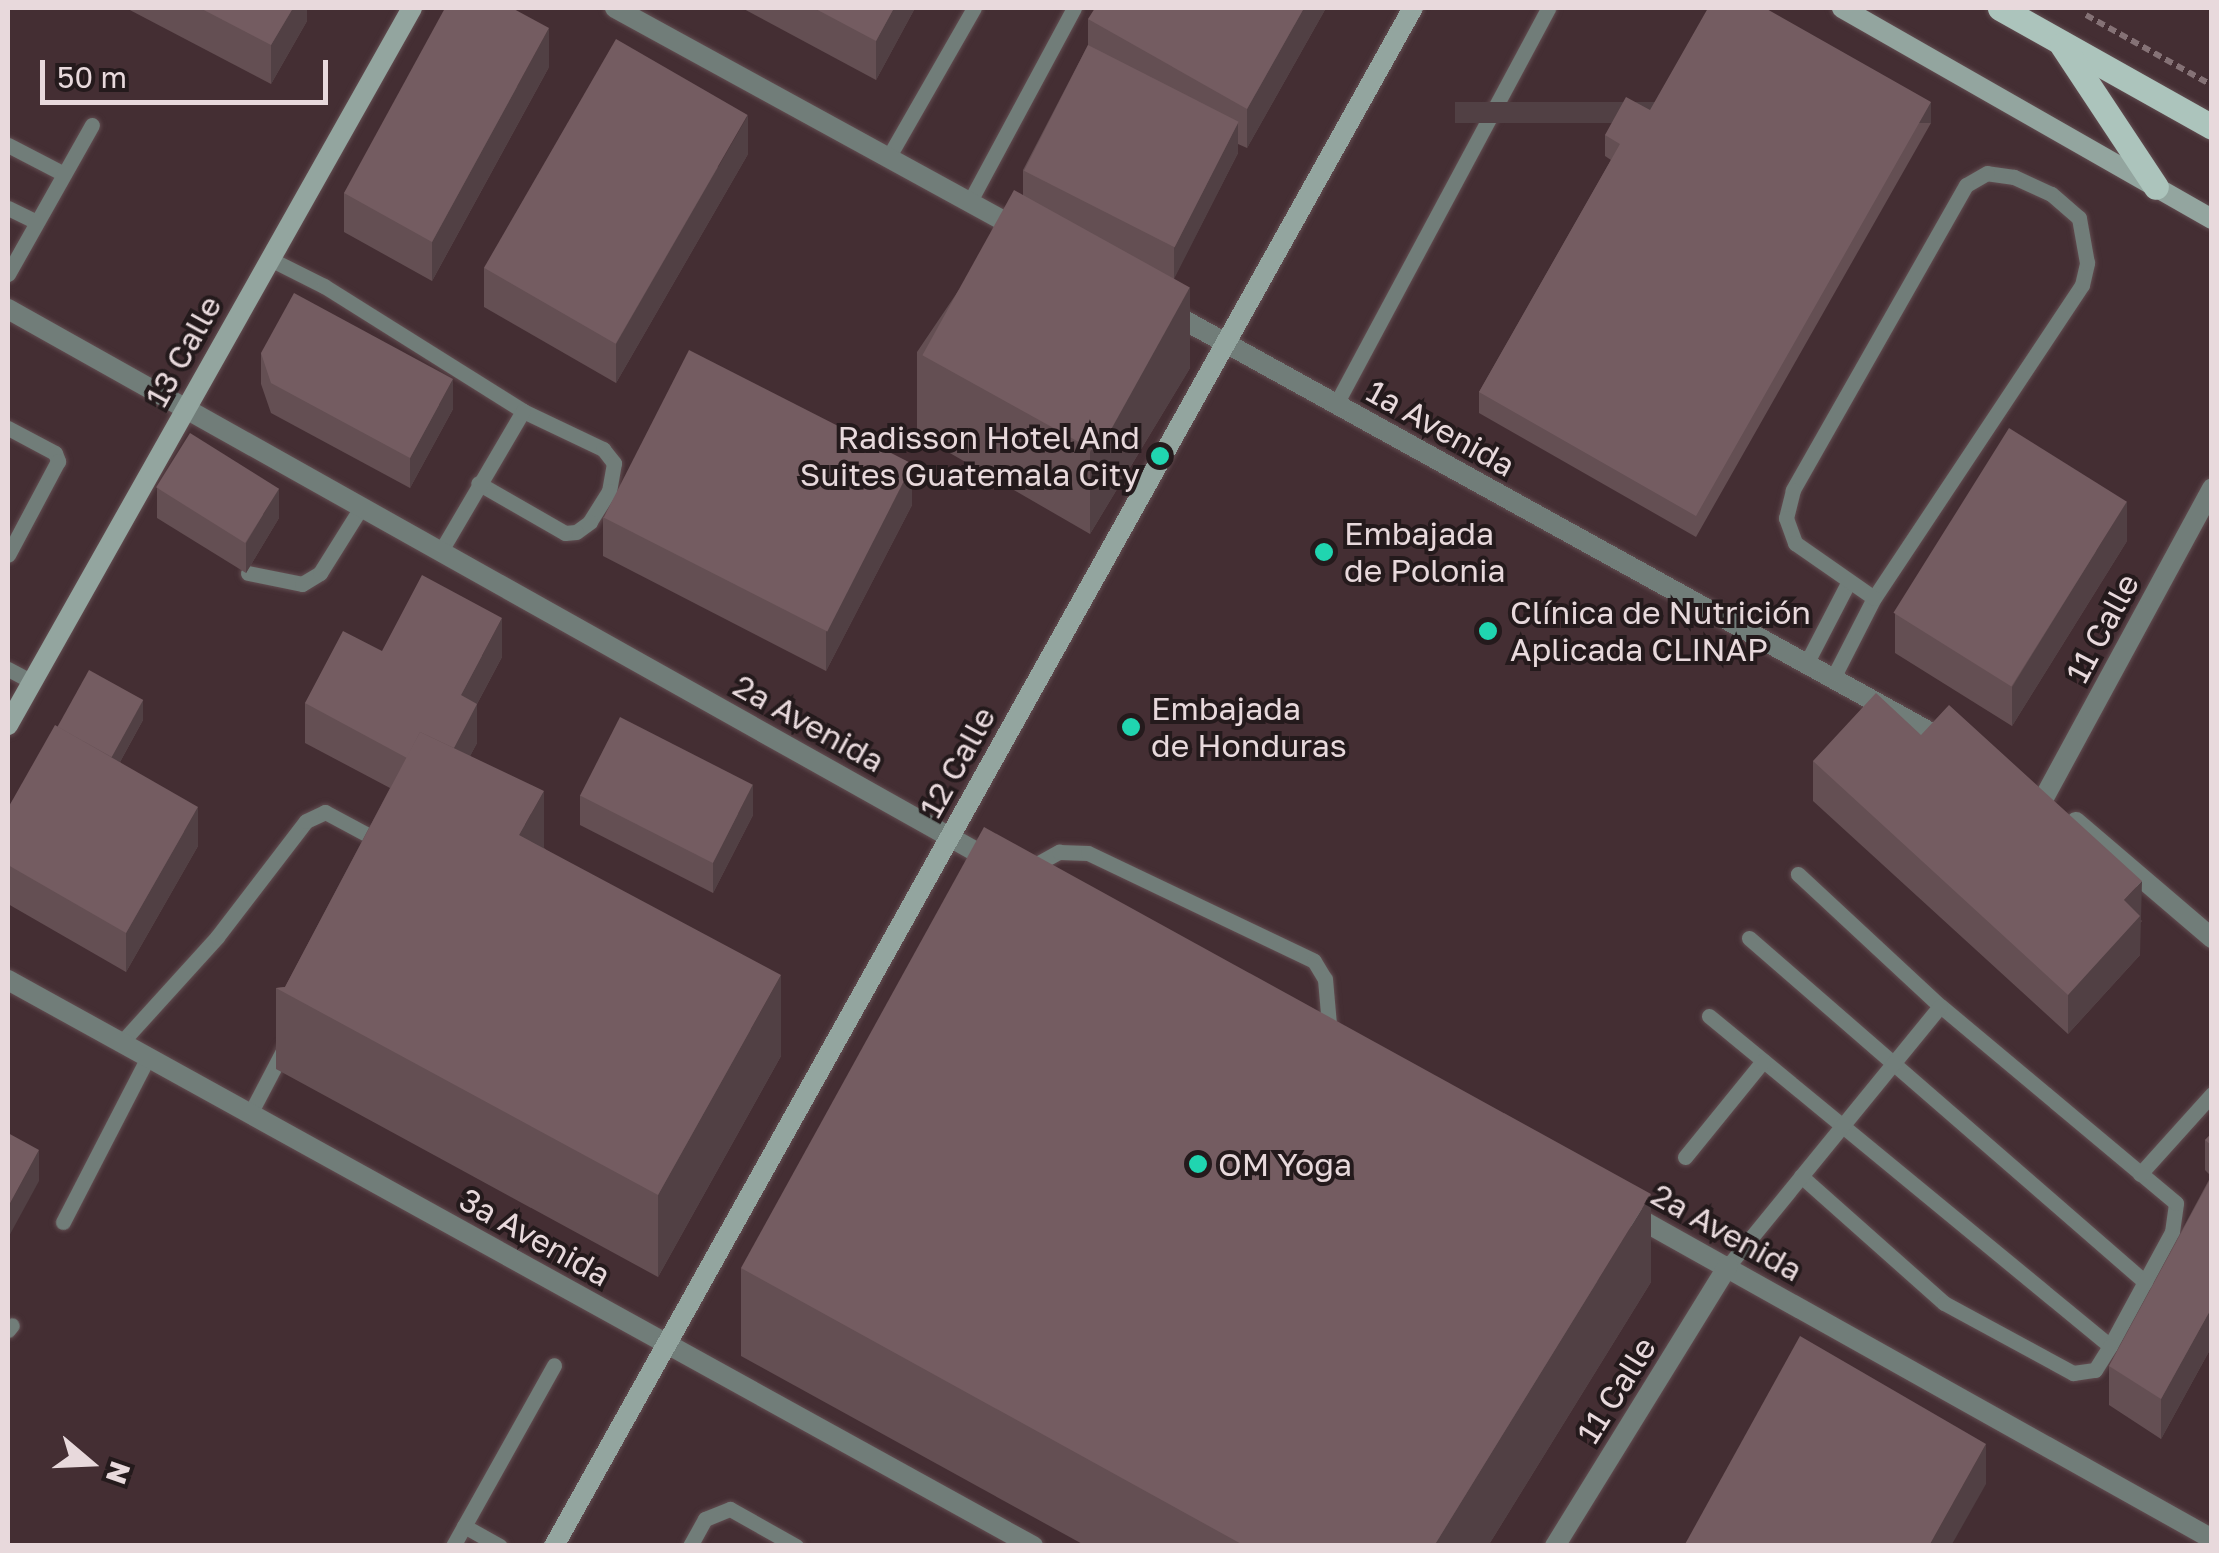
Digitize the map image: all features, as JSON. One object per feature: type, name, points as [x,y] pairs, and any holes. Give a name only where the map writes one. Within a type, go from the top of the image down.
[{"type":"main road","name":"13 Calle","points":[[8,725],[412,8]]},
{"type":"main road","name":"12 Calle","points":[[554,1546],[1413,8]]},
{"type":"main road","points":[[1842,8],[2212,218]]},
{"type":"main road","points":[[2000,8],[2212,127]]},
{"type":"main road","points":[[2060,41],[2156,188]]},
{"type":"street","points":[[615,8],[1038,240]]},
{"type":"street","name":"1a Avenida","points":[[1142,297],[1964,751]]},
{"type":"street","name":"2a Avenida","points":[[8,309],[442,549],[1027,881]]},
{"type":"street","name":"11 Calle","points":[[2212,488],[2037,791],[2212,938]]},
{"type":"street","name":"3a Avenida","points":[[8,980],[1033,1546]]},
{"type":"street","name":"2a Avenida","points":[[1610,1203],[2212,1539]]},
{"type":"street","name":"11 Calle","points":[[1555,1546],[1728,1266]]},
{"type":"lane","points":[[888,158],[974,8]]},
{"type":"lane","points":[[969,203],[1074,8]]},
{"type":"lane","points":[[1336,404],[1548,8]]},
{"type":"lane","points":[[8,274],[92,125]]},
{"type":"lane","points":[[8,144],[64,174]]},
{"type":"lane","points":[[1833,678],[1874,598],[2082,286],[2087,263],[2079,218],[2050,194],[2014,177],[1987,173],[1966,185],[1792,490],[1786,518],[1794,543],[1874,598]]},
{"type":"lane","points":[[8,208],[37,222]]},
{"type":"lane","points":[[270,259],[324,286],[523,411],[603,449],[614,463],[608,491],[590,522],[576,532],[564,533],[478,483]]},
{"type":"lane","points":[[442,549],[523,411]]},
{"type":"lane","points":[[8,428],[55,453],[58,461],[8,554]]},
{"type":"lane","points":[[248,573],[302,584],[320,573],[362,506]]},
{"type":"lane","points":[[1806,664],[1848,582]]},
{"type":"lane","points":[[8,668],[32,682]]},
{"type":"lane","points":[[121,1042],[217,938],[314,815],[325,812],[364,831],[387,846],[389,860]]},
{"type":"lane","points":[[1027,881],[1058,852],[1088,853],[1314,961],[1325,979],[1329,1048]]},
{"type":"lane","points":[[1798,874],[1940,1006],[2176,1204],[2172,1232],[2110,1346],[2095,1370],[2074,1373],[1944,1303],[1801,1176]]},
{"type":"lane","points":[[1749,938],[2145,1282]]},
{"type":"lane","points":[[1728,1266],[1940,1006]]},
{"type":"lane","points":[[1709,1016],[2110,1346]]},
{"type":"lane","points":[[251,1112],[293,1034]]},
{"type":"lane","points":[[63,1222],[148,1057]]},
{"type":"lane","points":[[1685,1157],[1763,1062]]},
{"type":"lane","points":[[2140,1174],[2212,1094]]},
{"type":"lane","points":[[452,1546],[554,1365]]},
{"type":"lane","points":[[690,1546],[705,1519],[730,1509],[796,1546]]},
{"type":"lane","points":[[464,1526],[500,1546]]},
{"type":"path","points":[[2072,8],[2212,86]]},
{"type":"building","points":[[200,8],[293,8],[271,45]]},
{"type":"building","points":[[445,8],[512,8],[549,28],[432,242],[344,193]]},
{"type":"building","points":[[814,8],[894,8],[876,41]]},
{"type":"building","points":[[1095,8],[1304,8],[1247,109],[1088,19]]},
{"type":"building","points":[[1708,8],[1765,8],[1931,102],[1696,516],[1479,392],[1620,144],[1605,135],[1626,97],[1650,110]]},
{"type":"building","points":[[616,39],[748,115],[616,344],[484,268]]},
{"type":"building","points":[[1088,45],[1239,122],[1175,247],[1024,171]]},
{"type":"building","points":[[1014,190],[1190,287],[1098,453],[922,355]]},
{"type":"building","points":[[294,293],[453,379],[410,458],[271,383],[261,353]]},
{"type":"building","points":[[689,350],[913,464],[827,631],[604,518]]},
{"type":"building","points":[[2009,428],[2127,502],[2011,687],[1893,613]]},
{"type":"building","points":[[190,433],[279,489],[245,543],[156,487]]},
{"type":"building","points":[[422,575],[502,618],[461,695],[477,704],[454,748],[420,732],[407,758],[305,703],[343,631],[382,651]]},
{"type":"building","points":[[89,670],[143,700],[112,757],[57,727]]},
{"type":"building","points":[[1876,693],[1921,735],[1949,705],[2142,881],[2124,900],[2140,916],[2068,995],[1813,761]]},
{"type":"building","points":[[620,717],[753,785],[713,863],[580,795]]},
{"type":"building","points":[[55,725],[198,807],[126,933],[8,865],[8,808]]},
{"type":"building","points":[[420,732],[544,791],[519,835],[781,975],[658,1195],[276,988],[285,987]]},
{"type":"building","points":[[984,827],[1651,1194],[1434,1546],[1245,1546],[741,1268]]},
{"type":"building","points":[[8,1133],[39,1150],[8,1207]]},
{"type":"building","points":[[2212,1176],[2212,1307],[2161,1399],[2109,1366]]},
{"type":"building","points":[[1800,1336],[1986,1444],[1929,1546],[1684,1546]]},
{"type":"place","name":"Radisson Hotel And Suites Guatemala City","points":[[1160,456]]},
{"type":"place","name":"Embajada de Polonia","points":[[1324,552]]},
{"type":"place","name":"Clínica de Nutrición Aplicada CLINAP","points":[[1488,631]]},
{"type":"place","name":"Embajada de Honduras","points":[[1131,727]]},
{"type":"place","name":"OM Yoga","points":[[1198,1164]]}]
